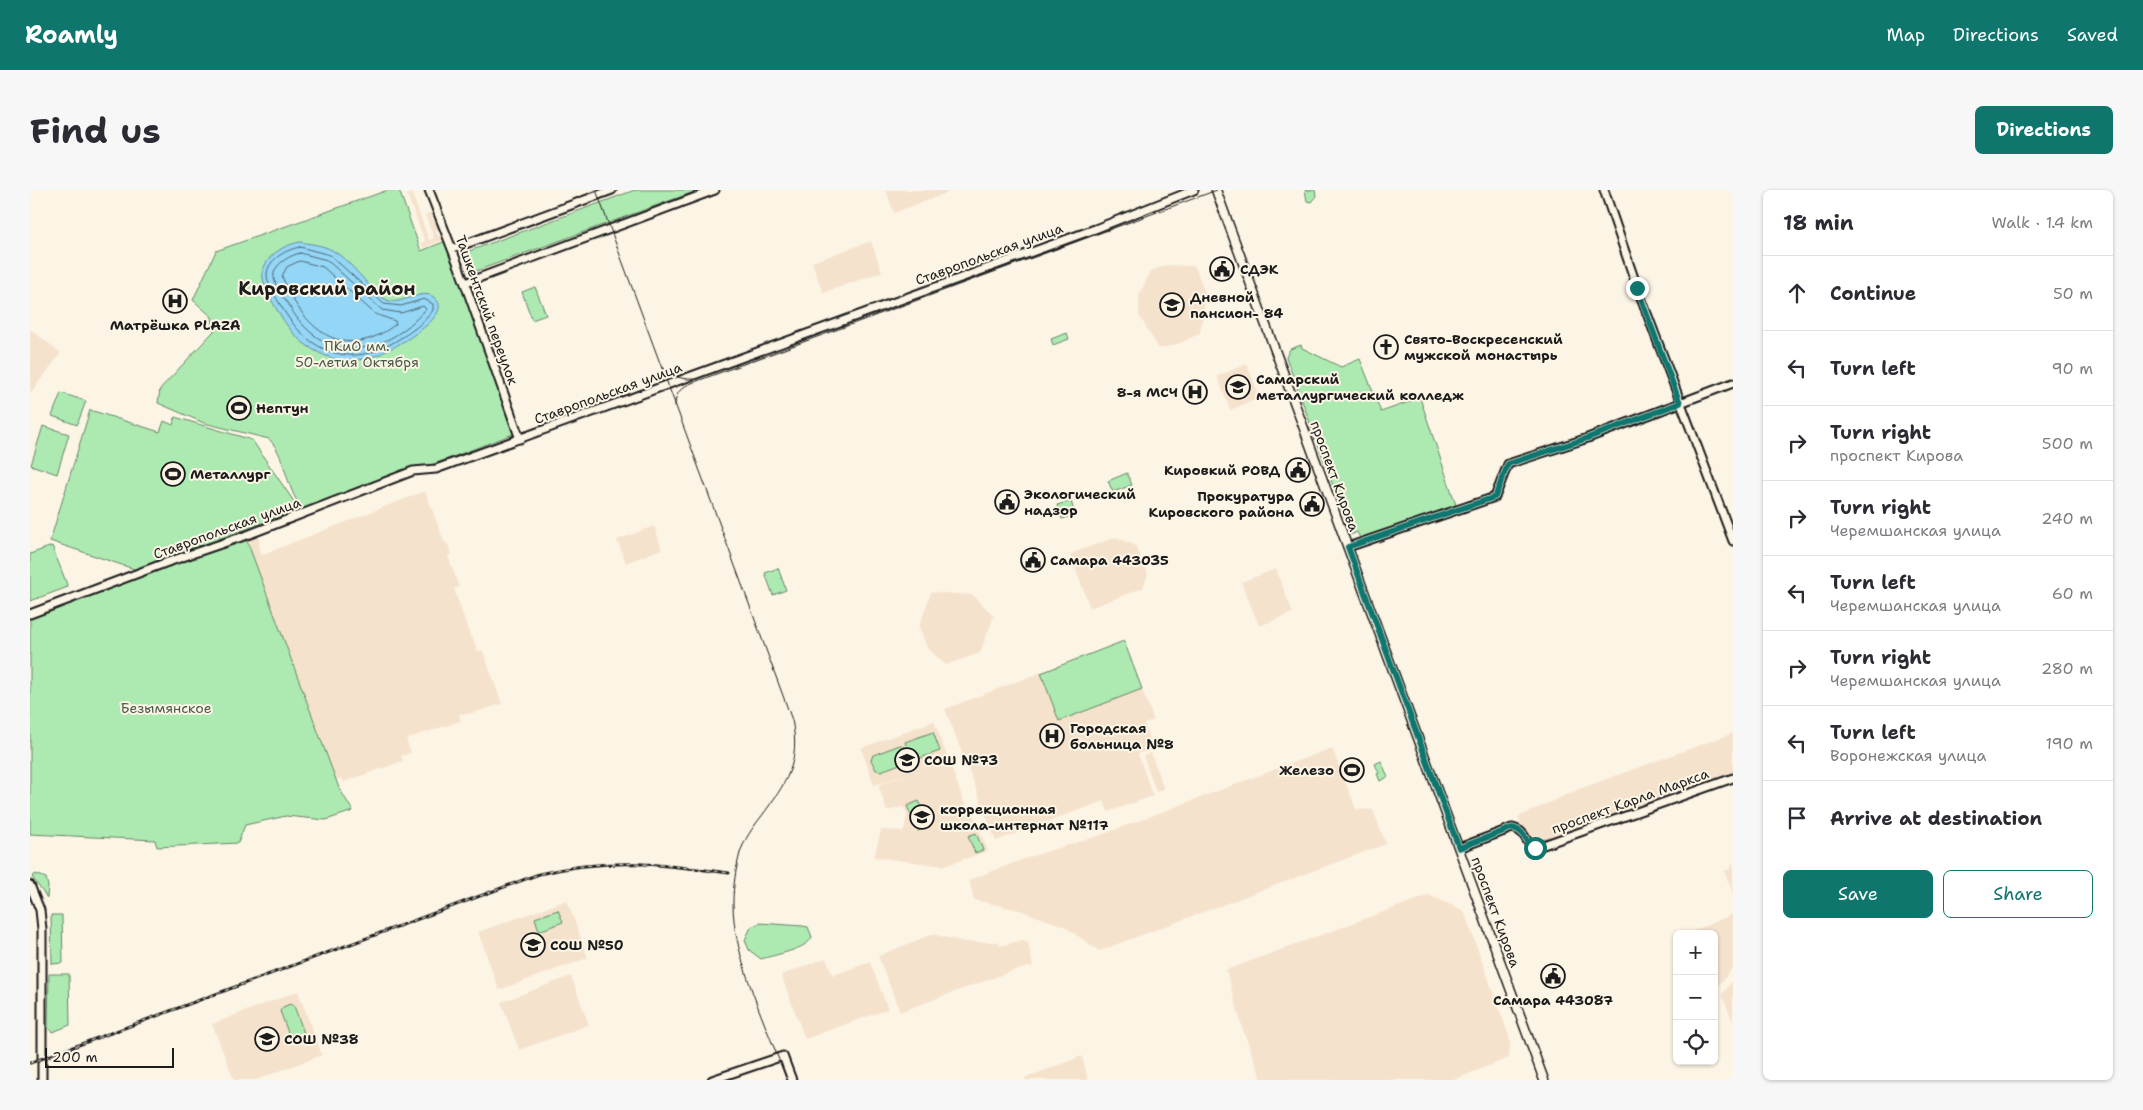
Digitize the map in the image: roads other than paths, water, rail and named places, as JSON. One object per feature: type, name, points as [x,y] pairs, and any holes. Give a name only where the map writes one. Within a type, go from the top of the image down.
[{"type":"main road","name":"проспект Кирова","points":[[1216,190],[1544,1080]]},
{"type":"street","name":"Ташкентский переулок","points":[[429,190],[465,283],[520,438]]},
{"type":"street","points":[[452,249],[612,190]]},
{"type":"street","points":[[465,283],[715,190]]},
{"type":"street","name":"Ставропольская улица","points":[[30,614],[165,563],[250,534],[413,471],[436,469],[1102,226],[1194,190]]},
{"type":"street","points":[[1604,190],[1637,288],[1733,541]]},
{"type":"street","points":[[1348,547],[1495,497],[1508,464],[1585,439],[1733,383]]},
{"type":"street","name":"проспект Карла Маркса","points":[[1459,848],[1512,828],[1522,832],[1530,846],[1535,848],[1733,778]]},
{"type":"street","points":[[30,885],[40,910],[42,929],[42,1080]]},
{"type":"street","points":[[712,1080],[730,1077],[782,1056],[792,1080]]},
{"type":"water","points":[[300,242],[325,247],[340,255],[385,299],[398,301],[427,294],[438,302],[439,309],[434,318],[413,336],[387,351],[369,358],[339,360],[319,353],[302,342],[290,329],[268,294],[263,277],[265,265],[277,251],[288,245]]},
{"type":"tram line","points":[[596,190],[792,720],[794,735],[793,761],[778,794],[752,829],[742,848],[735,877],[733,902],[738,945],[752,992],[787,1080]]},
{"type":"tram line","points":[[675,406],[678,393],[689,384],[1217,190]]},
{"type":"tram line","points":[[663,367],[670,374],[679,378],[699,379]]},
{"type":"railway","points":[[30,1063],[539,874],[588,865],[612,864],[657,865],[729,873]]},
{"type":"place","name":"СДЭК","points":[[1222,269]]},
{"type":"place","name":"Матрёшка PLAZA","points":[[175,301]]},
{"type":"place","name":"Дневной пансион- 84","points":[[1172,305]]},
{"type":"place","name":"Свято-Воскресенский мужской монастырь","points":[[1386,347]]},
{"type":"place","name":"Самарский металлургический колледж","points":[[1238,387]]},
{"type":"place","name":"8-я МСЧ","points":[[1195,392]]},
{"type":"place","name":"Нептун","points":[[239,408]]},
{"type":"place","name":"Кировкий РОВД","points":[[1298,470]]},
{"type":"place","name":"Металлург","points":[[173,474]]},
{"type":"place","name":"Экологический надзор","points":[[1007,502]]},
{"type":"place","name":"Прокуратура Кировского района","points":[[1312,504]]},
{"type":"place","name":"Самара 443035","points":[[1033,560]]},
{"type":"place","name":"Городская больница №8","points":[[1052,736]]},
{"type":"place","name":"СОШ №73","points":[[907,760]]},
{"type":"place","name":"Железо","points":[[1352,770]]},
{"type":"place","name":"коррекционная школа-интернат №117","points":[[922,817]]},
{"type":"place","name":"СОШ №50","points":[[533,945]]},
{"type":"place","name":"Самара 443087","points":[[1553,976]]},
{"type":"place","name":"СОШ №38","points":[[267,1039]]},
{"type":"district","name":"Кировский район","points":[[327,288]]},
{"type":"park label","name":"ПКиО им. 50-летия Октября","points":[[357,354]]},
{"type":"park label","name":"Безымянское","points":[[166,708]]}]
